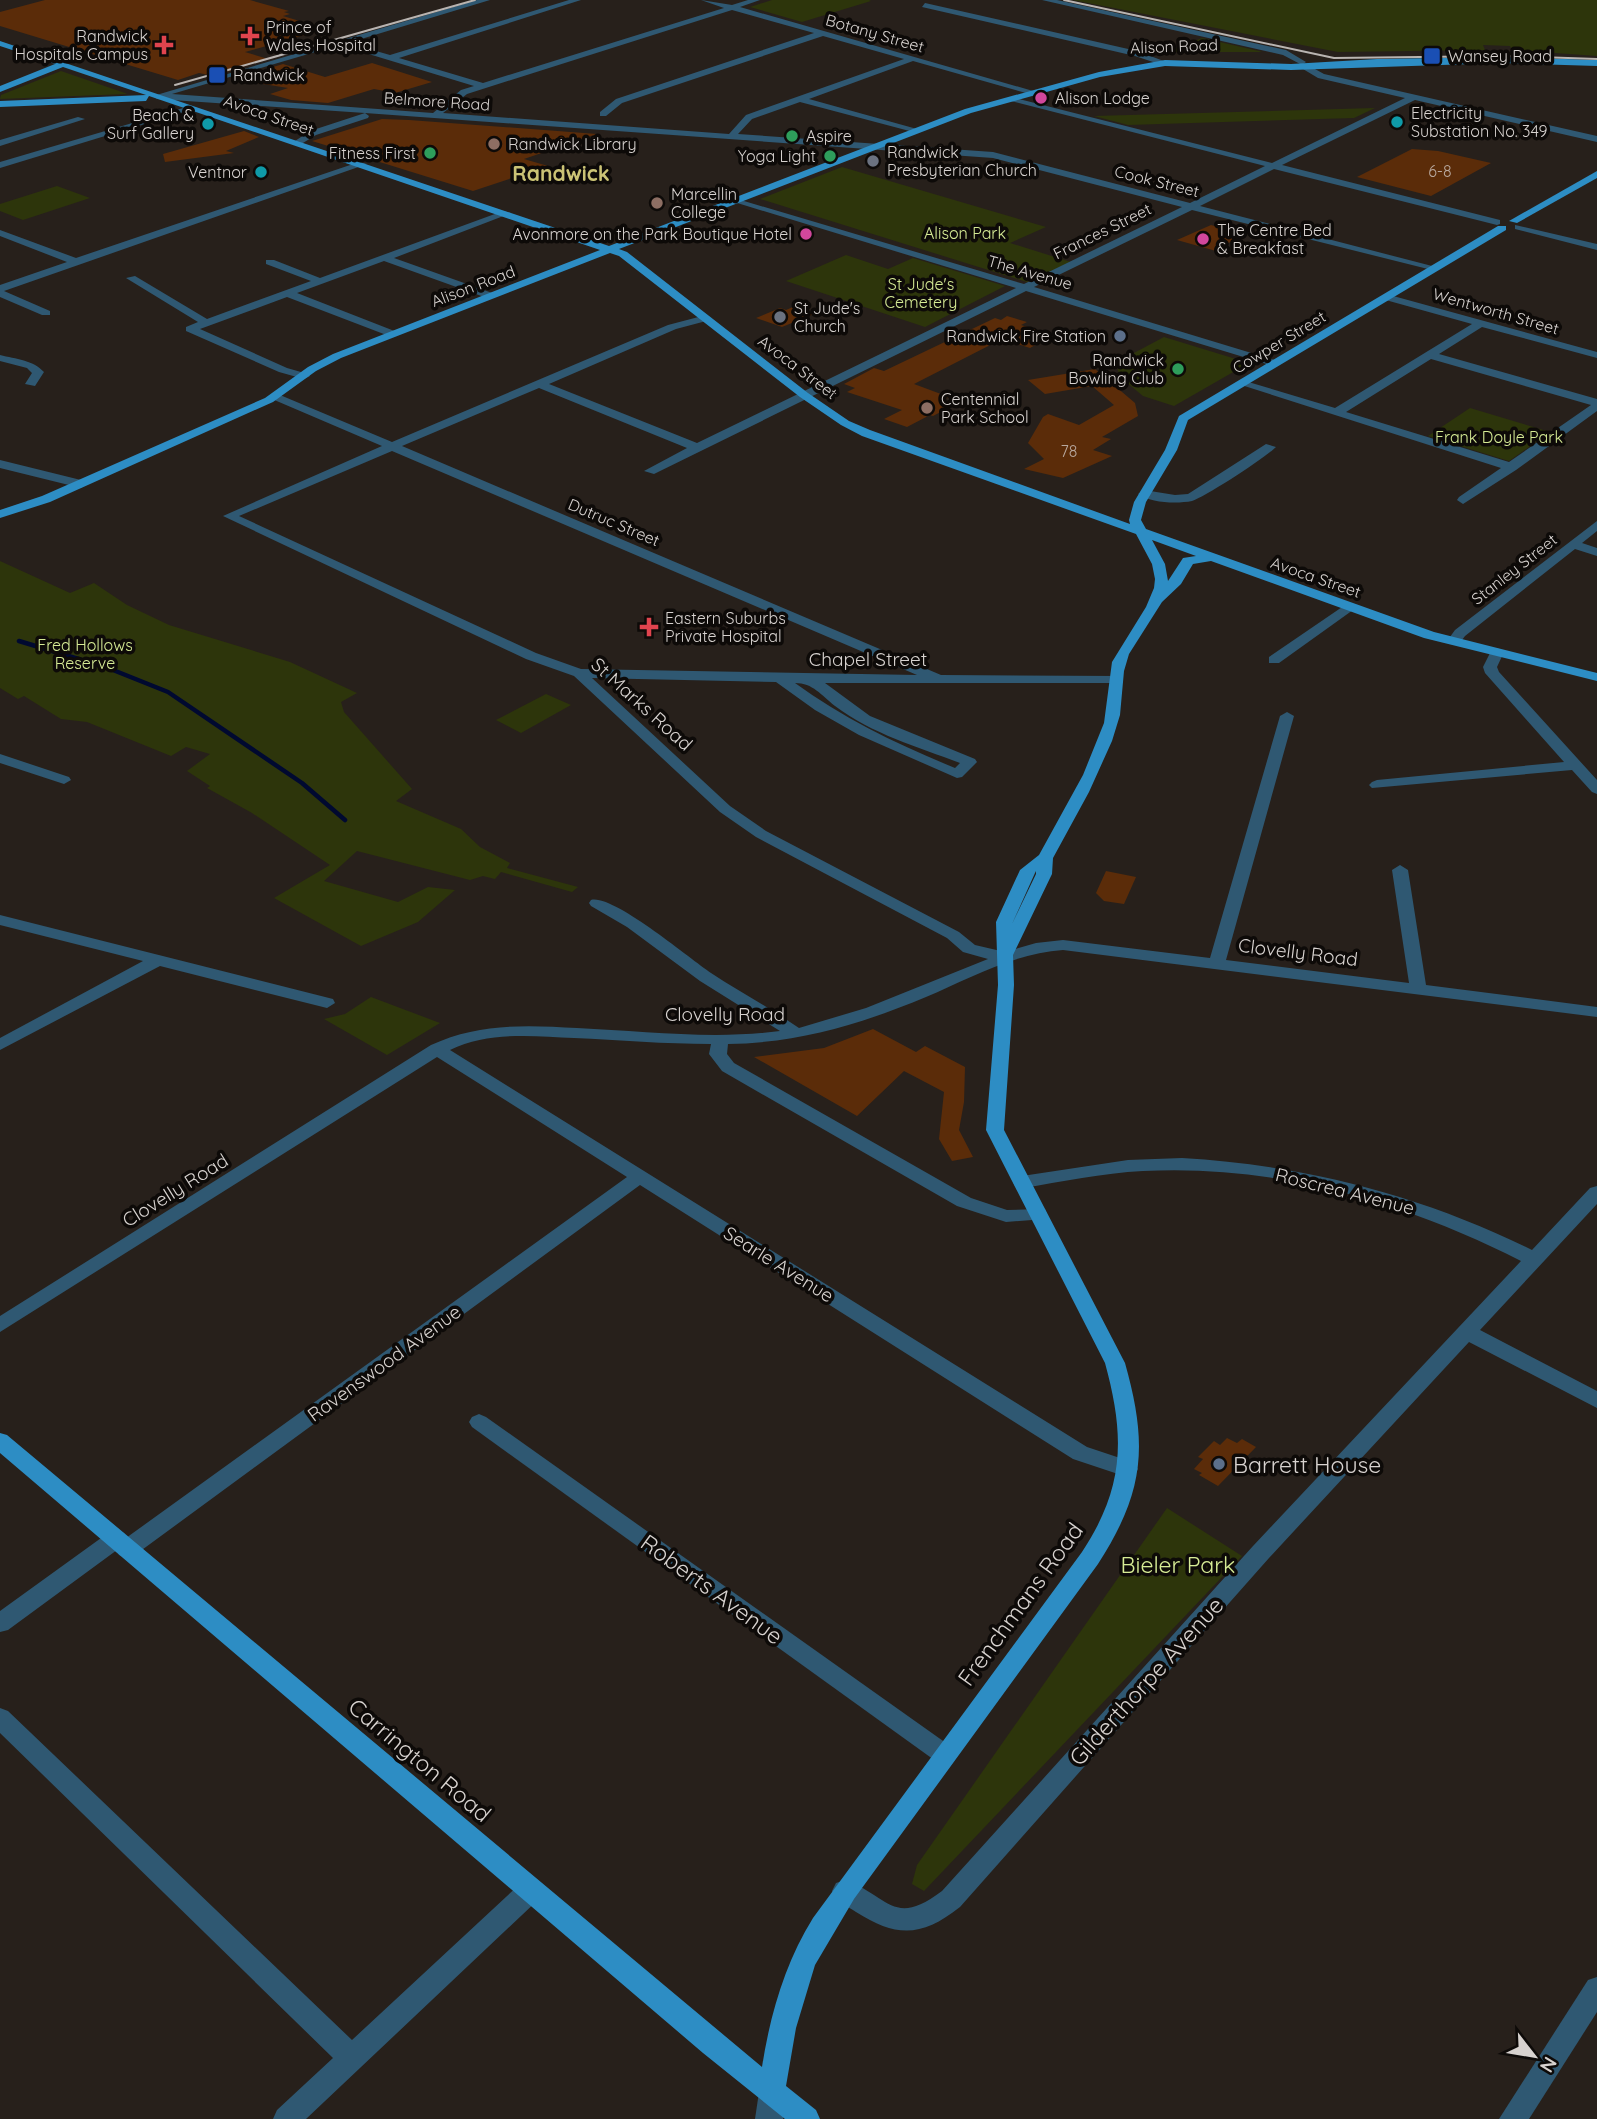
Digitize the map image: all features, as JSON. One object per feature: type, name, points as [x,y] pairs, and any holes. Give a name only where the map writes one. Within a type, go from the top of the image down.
[{"type":"main road","name":"Avoca Street","points":[[0,43],[623,254],[804,394],[857,430],[1348,607],[1454,641],[1597,677]]},
{"type":"main road","name":"Alison Road","points":[[968,111],[978,105],[1104,67],[1153,59],[1304,65]]},
{"type":"main road","name":"Alison Road","points":[[0,514],[33,505],[276,397],[323,362],[968,111],[1112,71],[1165,63],[1304,65],[1502,60],[1597,63]]},
{"type":"main road","points":[[0,89],[63,64]]},
{"type":"main road","name":"Belmore Road","points":[[0,103],[157,96]]},
{"type":"main road","points":[[1500,225],[1516,224],[1597,174]]},
{"type":"main road","name":"Cowper Street","points":[[1138,509],[1171,450],[1183,418],[1432,270],[1500,225]]},
{"type":"main road","points":[[1091,516],[1138,509],[1135,520],[1142,534]]},
{"type":"main road","name":"Frenchmans Road","points":[[772,2092],[780,2040],[802,1964],[818,1933],[845,1891],[1102,1540],[1119,1504],[1127,1469],[1130,1431],[1115,1363],[995,1130],[1006,985],[1004,957],[1044,874],[1045,859],[1091,776],[1104,744],[1114,716],[1116,679],[1121,655],[1160,592],[1162,577],[1142,534]]},
{"type":"main road","points":[[1153,604],[1175,581],[1188,561],[1209,558]]},
{"type":"main road","name":"Carrington Road","points":[[0,1441],[806,2119]]},
{"type":"street","points":[[157,96],[470,0]]},
{"type":"street","points":[[341,40],[486,0]]},
{"type":"street","points":[[390,58],[578,0]]},
{"type":"street","name":"Botany Street","points":[[705,0],[1036,93]]},
{"type":"street","points":[[433,117],[457,95],[756,0]]},
{"type":"street","points":[[1046,0],[1288,54],[1319,75],[1597,139]]},
{"type":"street","points":[[925,5],[1165,63]]},
{"type":"street","points":[[603,114],[619,101],[823,33]]},
{"type":"street","points":[[341,40],[483,86]]},
{"type":"street","points":[[731,137],[744,120],[914,58]]},
{"type":"street","name":"Belmore Road","points":[[157,96],[871,147]]},
{"type":"street","name":"Frances Street","points":[[650,471],[1415,97]]},
{"type":"street","points":[[801,100],[914,131]]},
{"type":"street","points":[[1011,100],[1500,225]]},
{"type":"street","points":[[204,111],[203,107],[207,105],[224,102]]},
{"type":"street","points":[[0,165],[193,108]]},
{"type":"street","points":[[298,143],[312,133],[375,113]]},
{"type":"street","points":[[0,143],[81,119]]},
{"type":"street","name":"Cook Street","points":[[871,147],[1006,157],[1432,270]]},
{"type":"street","points":[[0,291],[208,215],[362,164]]},
{"type":"street","name":"The Avenue","points":[[737,200],[1274,363]]},
{"type":"street","points":[[304,376],[207,338],[191,328],[506,213]]},
{"type":"street","points":[[1516,224],[1597,247]]},
{"type":"street","points":[[0,233],[79,263]]},
{"type":"street","points":[[385,258],[491,296]]},
{"type":"street","points":[[270,262],[320,281]]},
{"type":"street","points":[[131,278],[205,322]]},
{"type":"street","points":[[0,291],[46,313]]},
{"type":"street","points":[[286,293],[393,334]]},
{"type":"street","name":"Wentworth Street","points":[[1386,296],[1597,355]]},
{"type":"street","points":[[392,447],[671,327],[706,318]]},
{"type":"street","points":[[1337,412],[1481,323]]},
{"type":"street","points":[[1430,355],[1597,405]]},
{"type":"street","points":[[0,358],[31,366],[38,372],[31,384]]},
{"type":"street","points":[[1241,383],[1512,467]]},
{"type":"street","points":[[539,384],[695,447]]},
{"type":"street","name":"Dutruc Street","points":[[276,397],[939,679]]},
{"type":"street","points":[[1463,500],[1597,405]]},
{"type":"street","name":"St Marks Road","points":[[392,447],[229,516],[520,651],[579,673],[725,809],[761,834],[953,935],[958,943],[969,950],[1004,957]]},
{"type":"street","points":[[1144,494],[1175,499],[1191,497],[1270,447]]},
{"type":"street","points":[[0,464],[81,484]]},
{"type":"street","name":"Stanley Street","points":[[1454,641],[1460,633],[1597,525]]},
{"type":"street","points":[[1573,544],[1597,552]]},
{"type":"street","points":[[1274,660],[1348,607]]},
{"type":"street","points":[[1497,652],[1490,667],[1492,673],[1597,789]]},
{"type":"street","name":"Chapel Street","points":[[579,673],[813,679],[1116,679]]},
{"type":"street","points":[[778,677],[809,701],[885,745],[957,774],[970,762],[899,734],[852,710],[813,679]]},
{"type":"street","points":[[1217,963],[1287,716]]},
{"type":"street","points":[[0,758],[64,780]]},
{"type":"street","points":[[1377,785],[1577,765]]},
{"type":"street","points":[[1400,870],[1418,989]]},
{"type":"street","points":[[597,903],[633,924],[706,977],[796,1034]]},
{"type":"street","points":[[0,920],[327,1003]]},
{"type":"street","name":"Clovelly Road","points":[[0,1325],[437,1049],[465,1037],[494,1031],[720,1038],[796,1034],[839,1024],[1037,946],[1063,945],[1597,1012]]},
{"type":"street","points":[[0,1045],[158,961]]},
{"type":"street","points":[[720,1038],[718,1054],[728,1067],[964,1202],[978,1209],[1006,1216],[1038,1214]]},
{"type":"street","name":"Searle Avenue","points":[[437,1049],[1080,1453],[1127,1469]]},
{"type":"street","name":"Roscrea Avenue","points":[[1022,1182],[1142,1165],[1205,1166],[1270,1172],[1306,1178],[1405,1205],[1461,1224],[1534,1259]]},
{"type":"street","name":"Ravenswood Avenue","points":[[0,1623],[122,1544],[640,1176]]},
{"type":"street","name":"Gilderthorpe Avenue","points":[[845,1891],[880,1913],[915,1922],[932,1916],[951,1899],[1261,1552],[1597,1192]]},
{"type":"street","points":[[1466,1332],[1597,1400]]},
{"type":"street","name":"Roberts Avenue","points":[[479,1422],[945,1755]]},
{"type":"street","points":[[0,1718],[352,2058]]},
{"type":"street","points":[[287,2119],[531,1890]]},
{"type":"street","points":[[1513,2119],[1597,1990]]},
{"type":"street","points":[[769,2119],[772,2092]]},
{"type":"green space","points":[[772,0],[871,1],[802,22],[750,7]]},
{"type":"green space","points":[[1073,0],[1597,0],[1597,56],[1512,50],[1510,46],[1483,45],[1485,50],[1338,52]]},
{"type":"green space","points":[[1202,38],[1259,51],[1262,52],[1167,52]]},
{"type":"green space","points":[[61,71],[127,94],[0,99],[1,95]]},
{"type":"green space","points":[[1375,108],[1354,118],[1128,125],[1094,116]]},
{"type":"green space","name":"Alison Park","points":[[842,167],[1046,227],[1010,243],[1071,262],[1027,282],[760,199]]},
{"type":"green space","points":[[57,186],[90,198],[23,220],[0,211],[0,204]]},
{"type":"green space","name":"St Jude's Cemetery","points":[[846,255],[888,269],[913,258],[1005,286],[925,327],[786,281]]},
{"type":"green space","name":"Randwick Bowling Club","points":[[1164,337],[1249,363],[1174,406],[1143,396],[1119,376],[1117,362]]},
{"type":"green space","name":"Frank Doyle Park","points":[[1470,408],[1550,432],[1509,461],[1428,436]]},
{"type":"green space","name":"Fred Hollows Reserve","points":[[0,561],[70,593],[94,583],[127,605],[169,625],[290,662],[357,693],[341,702],[344,712],[412,789],[396,801],[461,829],[480,847],[510,863],[507,868],[578,887],[572,892],[501,872],[495,879],[483,876],[470,880],[357,851],[324,881],[398,902],[428,887],[455,890],[418,922],[361,946],[274,898],[330,865],[252,813],[207,788],[210,786],[187,771],[210,754],[186,747],[171,756],[87,722],[61,719],[24,696],[18,699],[0,688]]},
{"type":"green space","points":[[546,694],[571,705],[521,733],[496,720]]},
{"type":"green space","points":[[371,997],[440,1023],[387,1055],[324,1019],[345,1014]]},
{"type":"green space","name":"Bieler Park","points":[[1167,1508],[1242,1556],[924,1891],[912,1884],[917,1865]]},
{"type":"building","name":"Randwick Hospitals Campus","points":[[45,0],[250,0],[289,11],[284,12],[290,14],[283,16],[326,29],[245,52],[268,59],[213,76],[199,73],[178,80],[0,26],[0,12]]},
{"type":"building","points":[[372,63],[432,82],[395,93],[374,89],[328,103],[291,100],[270,94],[288,88],[233,79],[283,64],[325,77]]},
{"type":"building","points":[[382,119],[597,134],[524,159],[548,166],[473,191],[312,141]]},
{"type":"building","points":[[244,131],[259,137],[226,151],[234,153],[165,162],[163,154]]},
{"type":"building","points":[[1412,149],[1438,151],[1491,163],[1431,196],[1357,177]]},
{"type":"building","name":"The Centre Bed & Breakfast","points":[[1211,225],[1243,234],[1216,251],[1177,240]]},
{"type":"building","name":"St Jude's Church","points":[[793,307],[814,314],[782,327],[756,318],[780,308],[786,310]]},
{"type":"building","points":[[1007,316],[1027,322],[1021,325],[1053,335],[1030,348],[1002,339],[914,384],[949,397],[943,400],[956,404],[933,416],[907,427],[884,419],[902,410],[847,392],[855,388],[844,384],[874,368],[884,371],[995,318],[1001,320]]},
{"type":"building","points":[[1095,369],[1135,403],[1138,416],[1102,437],[1111,439],[1093,450],[1112,456],[1063,478],[1024,469],[1044,459],[1028,443],[1043,417],[1048,414],[1079,425],[1114,405],[1092,386],[1045,394],[1028,380]]},
{"type":"building","points":[[1106,871],[1136,877],[1124,904],[1104,901],[1096,893]]},
{"type":"building","points":[[873,1029],[916,1052],[925,1046],[965,1067],[964,1102],[959,1130],[973,1157],[952,1161],[939,1139],[944,1092],[904,1071],[857,1116],[754,1057],[824,1048]]},
{"type":"building","name":"Barrett House","points":[[1227,1438],[1237,1443],[1242,1439],[1256,1447],[1218,1486],[1194,1469],[1203,1459],[1198,1457],[1214,1441],[1220,1445]]},
{"type":"waterway","points":[[19,641],[108,668],[168,692],[302,783],[345,820]]},
{"type":"tram line","points":[[175,85],[475,0]]},
{"type":"tram line","points":[[1064,0],[1334,58],[1506,56],[1597,59]]},
{"type":"place","name":"Prince of Wales Hospital","points":[[250,36]]},
{"type":"place","name":"Randwick Hospitals Campus","points":[[164,45]]},
{"type":"place","name":"Wansey Road","points":[[1432,56]]},
{"type":"place","name":"Randwick","points":[[217,75]]},
{"type":"place","name":"Alison Lodge","points":[[1041,98]]},
{"type":"place","name":"Electricity Substation No. 349","points":[[1397,122]]},
{"type":"place","name":"Beach & Surf Gallery","points":[[208,124]]},
{"type":"place","name":"Aspire","points":[[792,136]]},
{"type":"place","name":"Randwick Library","points":[[494,144]]},
{"type":"place","name":"Fitness First","points":[[430,153]]},
{"type":"place","name":"Yoga Light","points":[[830,156]]},
{"type":"place","name":"Randwick Presbyterian Church","points":[[873,161]]},
{"type":"place","name":"Ventnor","points":[[261,172]]},
{"type":"place","name":"Marcellin College","points":[[657,203]]},
{"type":"place","name":"Avonmore on the Park Boutique Hotel","points":[[806,234]]},
{"type":"place","name":"The Centre Bed & Breakfast","points":[[1203,239]]},
{"type":"place","name":"St Jude's Church","points":[[780,317]]},
{"type":"place","name":"Randwick Fire Station","points":[[1120,336]]},
{"type":"place","name":"Randwick Bowling Club","points":[[1178,369]]},
{"type":"place","name":"Centennial Park School","points":[[927,408]]},
{"type":"place","name":"Eastern Suburbs Private Hospital","points":[[649,627]]},
{"type":"place","name":"Barrett House","points":[[1219,1464]]},
{"type":"district","name":"Randwick","points":[[561,173]]}]
